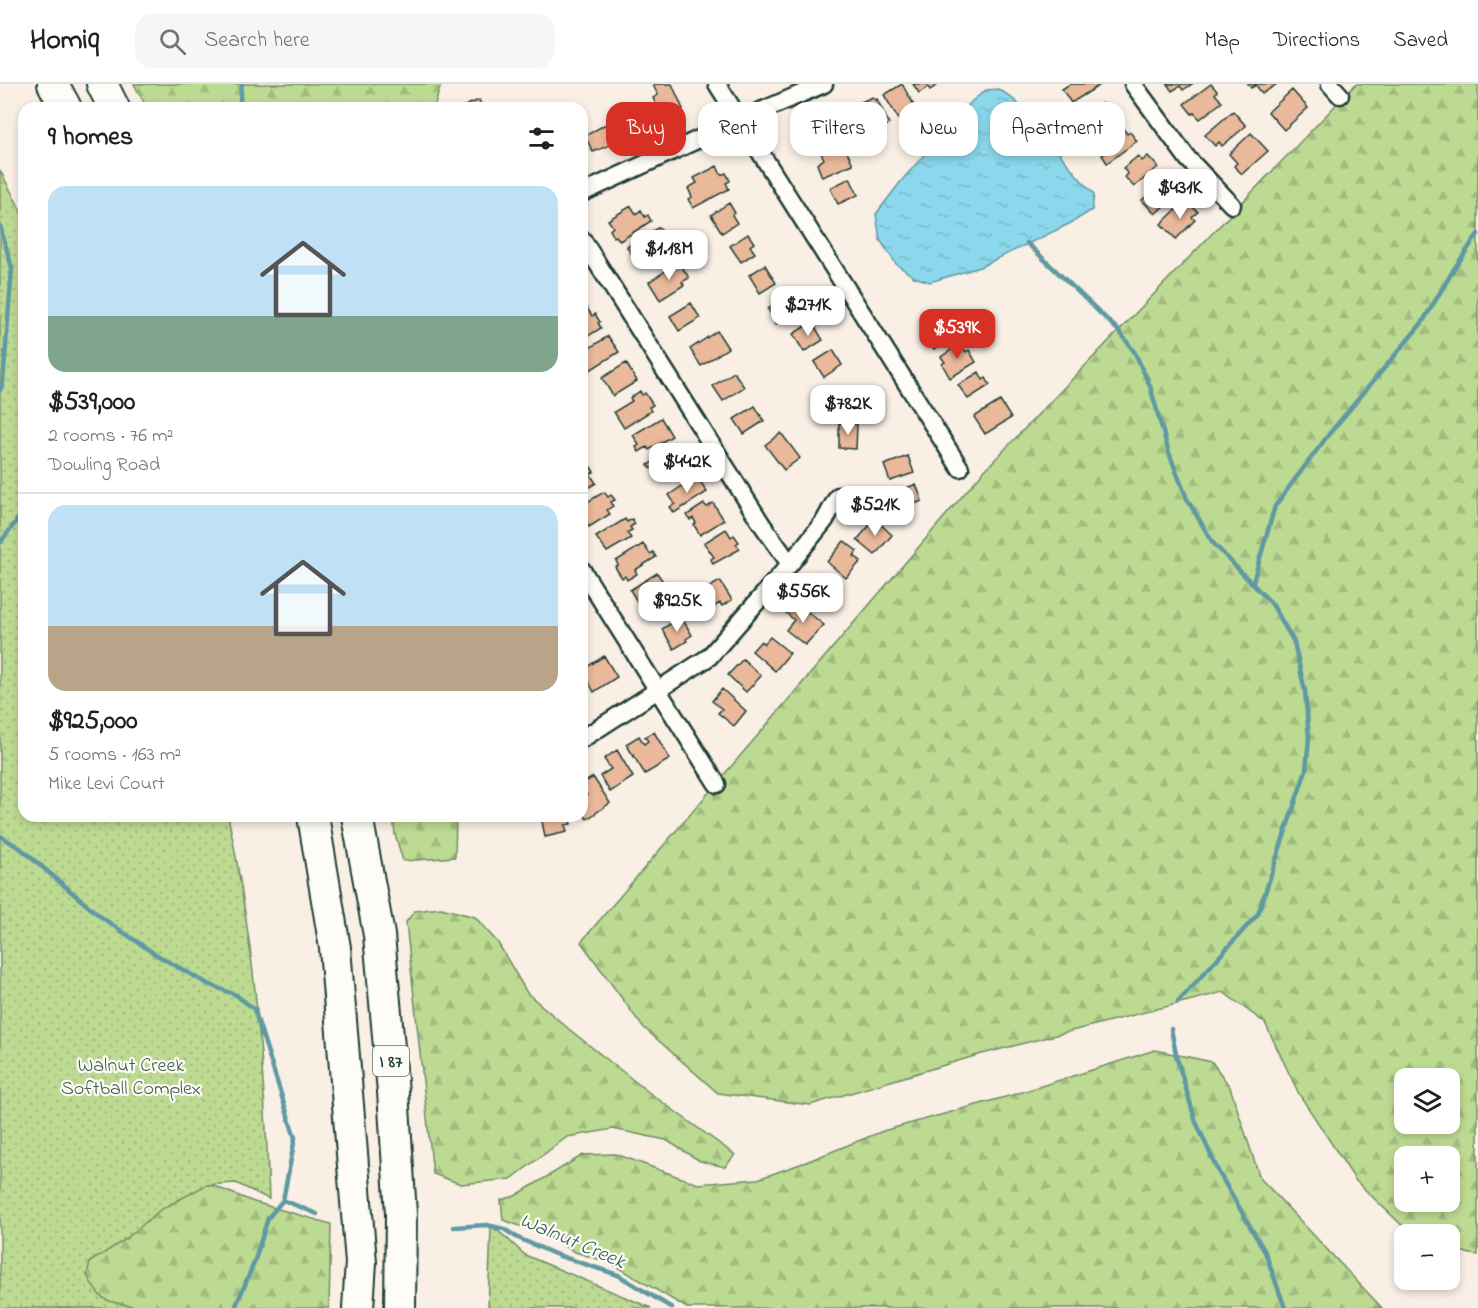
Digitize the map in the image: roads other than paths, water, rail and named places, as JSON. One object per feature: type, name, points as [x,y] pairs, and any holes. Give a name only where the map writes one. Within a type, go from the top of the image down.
[{"type":"highway","points":[[53,84],[63,102]]},
{"type":"highway","points":[[102,84],[111,102]]},
{"type":"highway","name":"I 87","points":[[314,822],[336,960],[361,1262],[358,1308]]},
{"type":"highway","name":"I 87","points":[[358,822],[379,935],[393,1092],[401,1214],[400,1308]]},
{"type":"street","points":[[717,84],[728,102]]},
{"type":"street","points":[[778,104],[824,84]]},
{"type":"street","points":[[1132,84],[1188,159],[1232,205]]},
{"type":"street","points":[[588,190],[698,139]]},
{"type":"street","points":[[763,156],[960,468]]},
{"type":"street","points":[[588,249],[754,513],[790,564]]},
{"type":"street","points":[[588,735],[709,657],[790,564],[825,520],[838,496]]},
{"type":"street","points":[[588,580],[717,784]]},
{"type":"water","points":[[998,89],[1016,102],[990,102],[990,156],[1062,156],[1094,194],[1092,210],[1071,223],[980,267],[930,282],[914,277],[896,264],[880,240],[876,214],[923,156],[978,156],[978,102],[971,102],[986,90]]},
{"type":"waterway","points":[[240,102],[242,84]]},
{"type":"waterway","points":[[0,226],[12,268],[3,383],[0,390]]},
{"type":"waterway","points":[[1253,582],[1275,506],[1329,434],[1422,323],[1478,234]]},
{"type":"waterway","points":[[1027,243],[1120,332],[1135,353],[1150,386],[1169,453],[1187,499],[1213,543],[1272,604],[1294,642],[1305,691],[1309,738],[1306,770],[1258,914],[1178,1002]]},
{"type":"waterway","points":[[0,543],[18,519]]},
{"type":"waterway","points":[[0,836],[20,848],[101,917],[155,954],[208,984],[236,995],[254,1009],[295,1138],[283,1200],[268,1218],[254,1263],[235,1308]]},
{"type":"waterway","points":[[1171,1029],[1177,1059],[1196,1122],[1218,1171],[1265,1252],[1285,1308]]},
{"type":"waterway","name":"Walnut Creek","points":[[283,1200],[317,1214]]},
{"type":"waterway","name":"Walnut Creek","points":[[454,1227],[487,1225],[504,1229],[518,1238],[557,1255],[618,1275],[672,1308]]},
{"type":"park label","name":"Walnut Creek Softball Complex","points":[[131,1076]]}]
